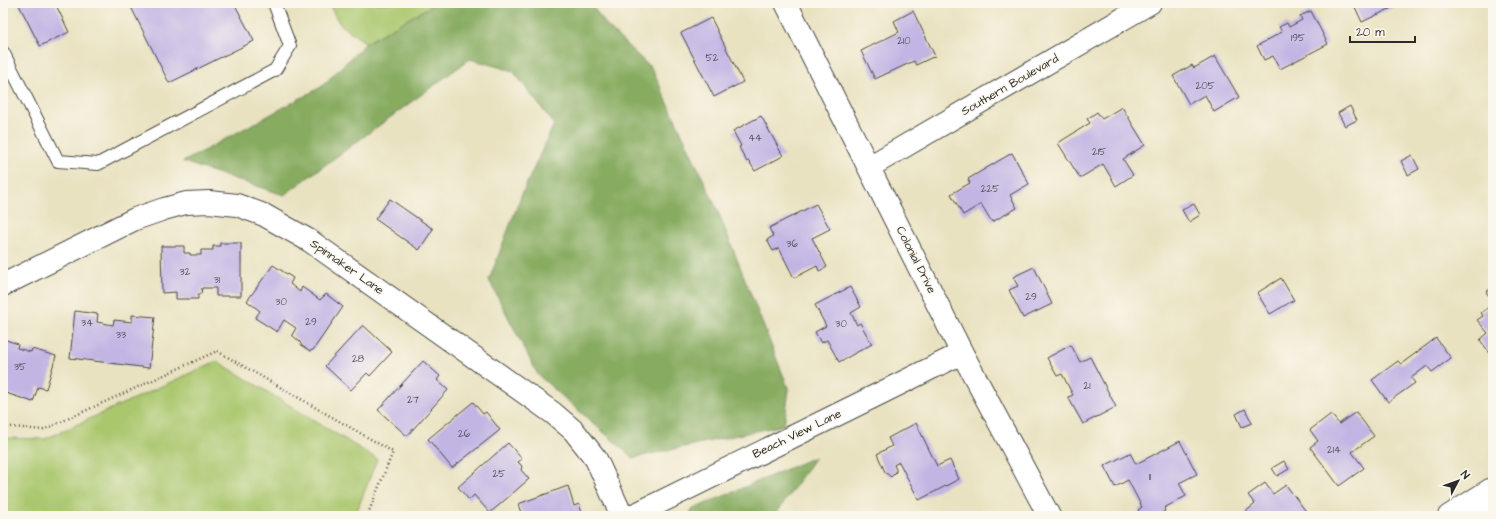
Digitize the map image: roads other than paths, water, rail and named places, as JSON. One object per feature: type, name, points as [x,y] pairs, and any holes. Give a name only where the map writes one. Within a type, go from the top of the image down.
[{"type":"street","name":"Colonial Drive","points":[[786,3],[962,353],[1049,516]]},
{"type":"street","name":"Southern Boulevard","points":[[869,166],[1150,3]]},
{"type":"street","name":"Spinnaker Lane","points":[[3,285],[135,219],[186,203],[209,202],[237,205],[264,215],[310,241],[554,413],[574,431],[596,459],[622,516]]},
{"type":"street","name":"Beach View Lane","points":[[632,516],[962,353]]},
{"type":"street","points":[[1449,516],[1485,493],[1492,516]]},
{"type":"lane","points":[[3,52],[58,161],[98,164],[275,70],[290,46],[274,3]]}]
